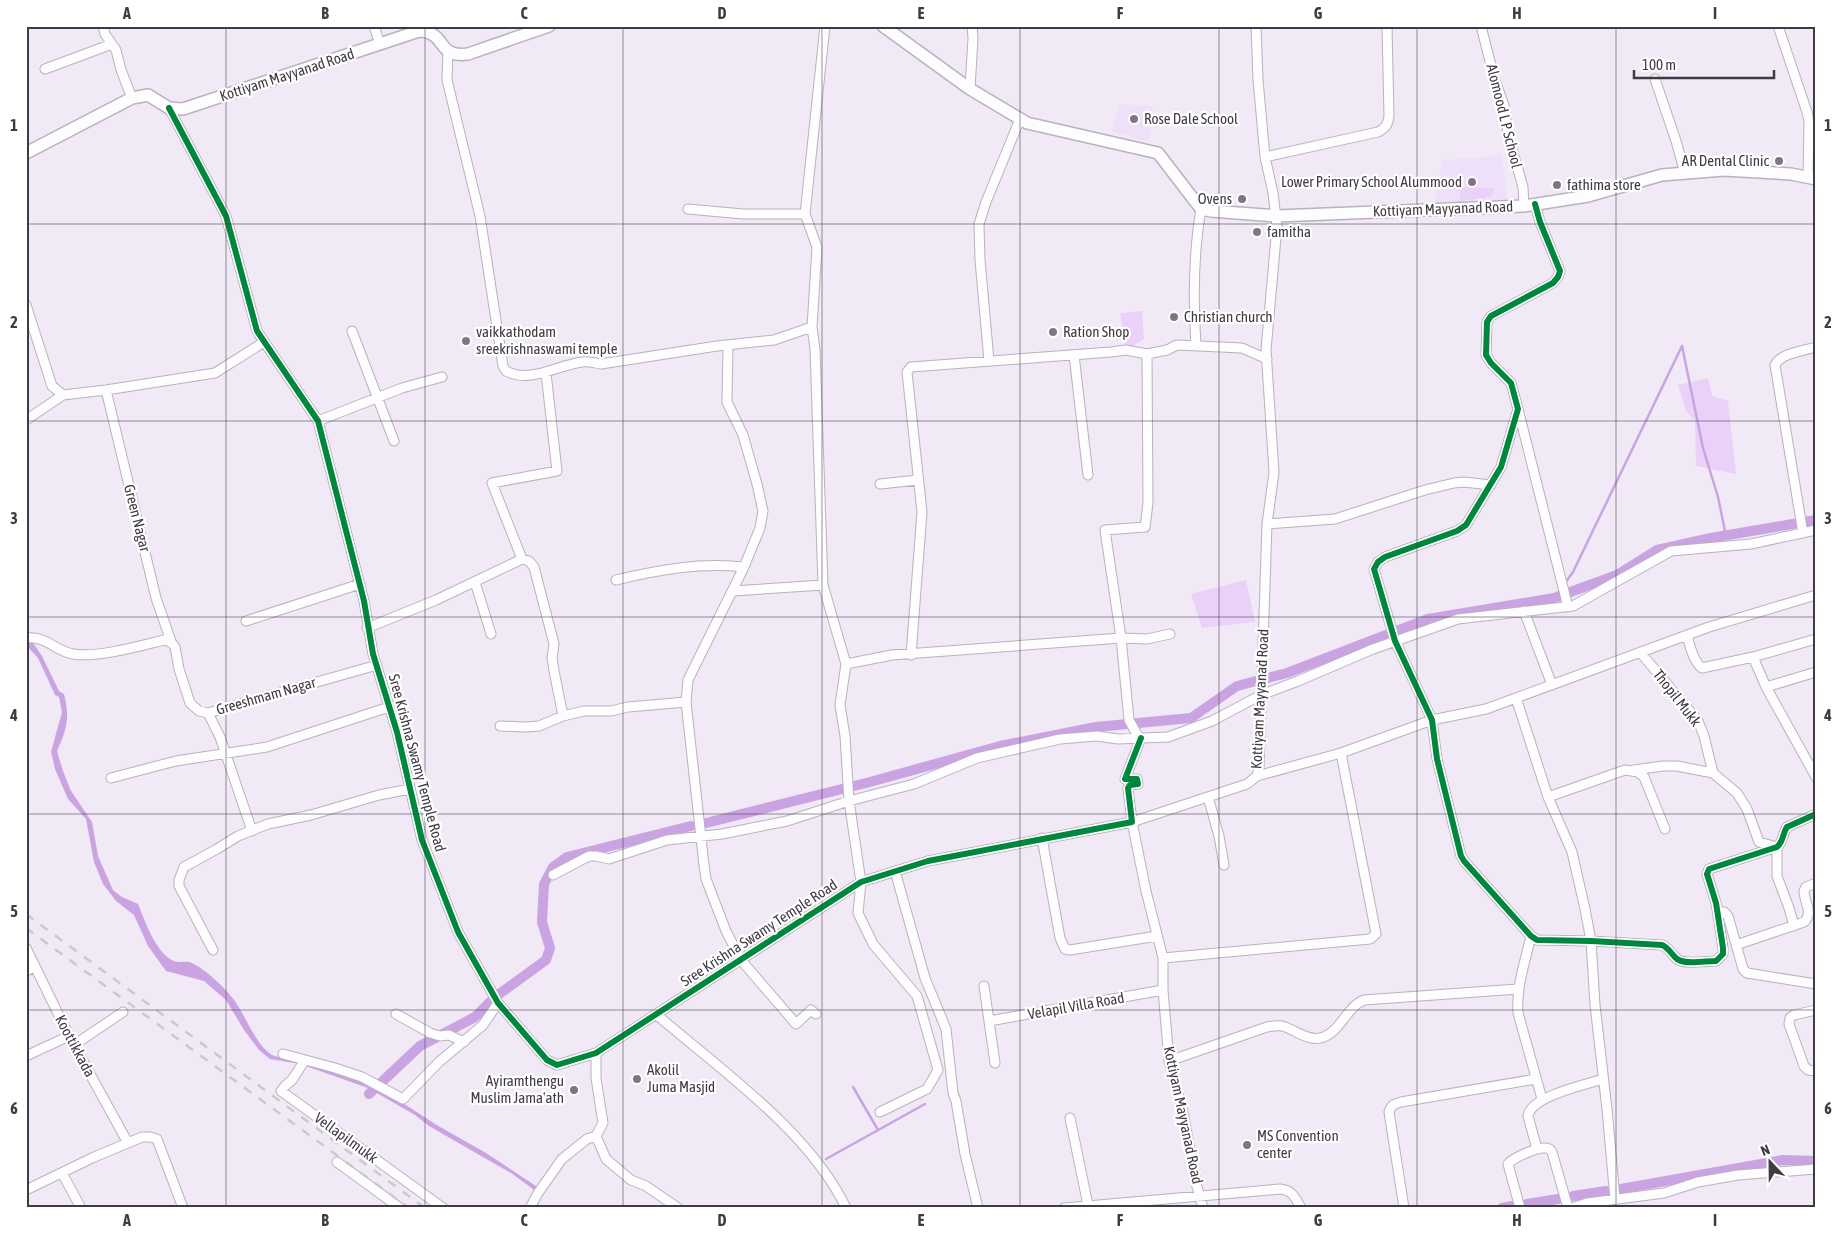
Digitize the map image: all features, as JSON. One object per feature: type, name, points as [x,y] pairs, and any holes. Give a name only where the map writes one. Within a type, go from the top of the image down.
[{"type":"main road","points":[[448,52],[457,55],[468,54],[549,26]]},
{"type":"main road","points":[[883,26],[970,89],[1028,123],[1158,153],[1201,209]]},
{"type":"main road","name":"Kottiyam Mayyanad Road","points":[[169,108],[183,109],[419,31],[435,35],[448,52]]},
{"type":"main road","points":[[26,153],[132,98],[148,95],[169,108]]},
{"type":"main road","name":"Kottiyam Mayyanad Road","points":[[1201,209],[1277,216],[1529,205],[1588,196],[1662,175],[1724,170],[1751,170],[1812,178]]},
{"type":"street","points":[[103,26],[105,34],[116,50],[132,98]]},
{"type":"street","points":[[374,26],[380,44]]},
{"type":"street","points":[[825,26],[805,214],[817,247],[812,327],[815,348],[823,585],[846,664],[840,705],[845,736],[849,801],[861,882],[858,913],[873,944],[918,996],[938,1070],[927,1089],[880,1112]]},
{"type":"street","points":[[970,89],[972,26]]},
{"type":"street","name":"Kottiyam Mayyanad Road","points":[[1203,1208],[1183,1112],[1169,1061],[1163,990],[1163,958],[1132,822],[1247,784],[1257,776],[1259,767],[1266,524],[1274,472],[1266,350],[1277,216],[1265,157],[1258,80],[1256,26]]},
{"type":"street","points":[[1265,157],[1378,132],[1384,129],[1388,124],[1389,116],[1387,26]]},
{"type":"street","name":"Alomood L P School","points":[[1481,26],[1495,81],[1504,105],[1508,135],[1523,187],[1529,205],[1540,222],[1560,271],[1553,283],[1491,316],[1487,322],[1486,355],[1511,382],[1518,408]]},
{"type":"street","points":[[1778,26],[1808,117],[1812,178]]},
{"type":"street","points":[[45,69],[112,44]]},
{"type":"street","points":[[448,52],[447,80],[480,216],[502,366],[508,372],[519,375],[546,373],[583,362],[601,364],[728,344],[774,340],[812,327]]},
{"type":"street","points":[[1655,79],[1685,173]]},
{"type":"street","name":"Sree Krishna Swamy Temple Road","points":[[169,108],[226,216],[257,331],[318,421],[360,584],[373,654],[397,732],[422,840],[458,932],[498,1004],[547,1060],[557,1065],[596,1053],[861,882],[928,861],[1132,822]]},
{"type":"street","points":[[990,361],[980,260],[979,224],[1020,119]]},
{"type":"street","points":[[688,209],[743,214],[805,214]]},
{"type":"street","points":[[1196,346],[1194,278],[1196,238],[1201,209]]},
{"type":"street","points":[[26,305],[52,386],[63,395]]},
{"type":"street","points":[[352,331],[394,441]]},
{"type":"street","points":[[26,420],[63,395],[215,373],[264,342]]},
{"type":"street","points":[[728,344],[727,402],[743,435],[763,511],[760,528],[744,567],[688,680],[686,702],[700,837],[706,879],[726,931],[742,960],[796,1024],[811,1010],[816,1014]]},
{"type":"street","points":[[911,655],[922,512],[907,372],[911,367],[1126,350],[1147,354],[1167,350],[1177,345],[1242,348],[1267,359]]},
{"type":"street","points":[[1803,533],[1775,366],[1778,360],[1784,356],[1816,347]]},
{"type":"street","points":[[1140,738],[1129,720],[1121,638],[1105,530],[1145,527],[1148,493],[1147,354]]},
{"type":"street","points":[[1074,355],[1088,475]]},
{"type":"street","points":[[522,559],[492,483],[557,471],[546,373]]},
{"type":"street","points":[[318,421],[402,388],[442,377]]},
{"type":"street","name":"Green Nagar","points":[[106,390],[156,598],[172,644]]},
{"type":"street","points":[[1518,408],[1501,467],[1466,525],[1457,531],[1385,557],[1378,562],[1374,569],[1395,641],[1432,720],[1437,759],[1461,856],[1531,936],[1537,940],[1591,940],[1662,945],[1667,947],[1675,957],[1683,961],[1716,961],[1720,958],[1723,948],[1716,903]]},
{"type":"street","points":[[1518,408],[1568,607]]},
{"type":"street","points":[[880,484],[918,480]]},
{"type":"street","points":[[1266,524],[1335,519],[1425,490],[1454,483],[1464,482],[1491,485]]},
{"type":"street","points":[[553,875],[589,856],[609,859],[667,840],[722,834],[787,821],[849,801],[914,784],[977,758],[1060,739],[1097,736],[1118,739],[1168,737],[1212,721],[1261,694],[1458,618],[1568,607],[1579,603],[1670,551],[1751,544],[1816,530]]},
{"type":"street","points":[[368,628],[436,600],[522,559],[529,561],[534,566],[554,644],[552,658],[563,716]]},
{"type":"street","points":[[616,580],[685,567],[725,565],[744,567]]},
{"type":"street","points":[[475,582],[491,634]]},
{"type":"street","points":[[246,621],[360,584]]},
{"type":"street","points":[[732,591],[823,585]]},
{"type":"street","points":[[1257,776],[1341,753],[1432,720],[1486,709],[1687,635],[1816,595]]},
{"type":"street","points":[[1524,611],[1552,685]]},
{"type":"street","points":[[846,664],[892,655],[1121,638],[1147,639],[1170,634]]},
{"type":"street","points":[[1687,635],[1695,659],[1702,668],[1753,657],[1816,639]]},
{"type":"street","points":[[26,638],[37,638],[72,654],[103,653],[164,640],[172,644]]},
{"type":"street","name":"Greeshmam Nagar","points":[[172,644],[175,647],[179,669],[190,703],[199,711],[208,713],[377,665]]},
{"type":"street","name":"Thopil Mukk","points":[[1640,652],[1698,721],[1704,736],[1712,773]]},
{"type":"street","points":[[1753,657],[1766,688],[1816,777]]},
{"type":"street","points":[[1766,688],[1816,672]]},
{"type":"street","points":[[1516,698],[1548,797],[1572,852],[1591,940],[1595,1005],[1616,1199]]},
{"type":"street","points":[[500,726],[525,728],[539,726],[563,716],[584,711],[611,711],[628,707],[686,702]]},
{"type":"street","points":[[110,778],[176,761],[267,747],[389,707]]},
{"type":"street","points":[[208,713],[220,737],[252,831]]},
{"type":"street","points":[[1132,822],[1128,788],[1130,785],[1138,784],[1138,779],[1125,779],[1140,738]]},
{"type":"street","points":[[1163,958],[1370,939],[1376,934],[1341,753]]},
{"type":"street","points":[[1548,797],[1625,770],[1677,766],[1712,773],[1737,793],[1747,809],[1759,842],[1777,847]]},
{"type":"street","points":[[1632,770],[1644,776],[1665,828]]},
{"type":"street","points":[[213,950],[179,886],[180,874],[184,867],[238,836],[268,824],[311,815],[379,795],[410,790]]},
{"type":"street","points":[[1208,797],[1219,836],[1224,865]]},
{"type":"street","points":[[1816,814],[1787,827],[1784,830],[1782,843],[1777,847],[1709,869],[1707,874],[1718,911],[1724,912],[1728,916],[1743,969],[1747,973],[1816,984]]},
{"type":"street","points":[[1042,838],[1060,938],[1065,949],[1070,950],[1157,936]]},
{"type":"street","points":[[1777,847],[1777,876],[1794,926]]},
{"type":"street","points":[[895,871],[925,978],[946,1030],[953,1093],[970,1182],[978,1208]]},
{"type":"street","points":[[1736,945],[1804,922],[1809,914],[1804,891],[1806,887],[1816,883]]},
{"type":"street","points":[[1531,936],[1518,989],[1518,1013],[1542,1099]]},
{"type":"street","name":"Koottikkada","points":[[26,948],[69,1036],[128,1144]]},
{"type":"street","points":[[26,971],[36,967]]},
{"type":"street","points":[[984,986],[995,1063]]},
{"type":"street","points":[[1169,1061],[1267,1027],[1283,1026],[1314,1038],[1321,1038],[1332,1031],[1353,1006],[1364,1000],[1518,989]]},
{"type":"street","name":"Velapil Villa Road","points":[[989,1021],[1163,990]]},
{"type":"street","points":[[283,1054],[362,1077],[402,1099],[439,1062],[483,1026],[498,1004]]},
{"type":"street","points":[[1816,1010],[1794,1015],[1790,1018],[1789,1024],[1804,1066],[1808,1070],[1816,1071]]},
{"type":"street","points":[[74,1045],[123,1012]]},
{"type":"street","points":[[396,1014],[430,1032],[440,1036],[449,1035],[464,1042]]},
{"type":"street","points":[[657,1015],[747,1091],[801,1143],[821,1166],[846,1208]]},
{"type":"street","points":[[26,1056],[69,1036]]},
{"type":"street","points":[[530,1208],[538,1193],[562,1160],[587,1139],[596,1136],[603,1123],[596,1078],[596,1053]]},
{"type":"street","name":"Vellapilmukk","points":[[305,1060],[292,1080],[281,1091],[443,1208]]},
{"type":"street","points":[[1404,1208],[1389,1112],[1390,1108],[1401,1102],[1536,1079]]},
{"type":"street","points":[[1537,1149],[1528,1111],[1542,1099],[1603,1079]]},
{"type":"street","points":[[1070,1118],[1088,1205]]},
{"type":"street","points":[[596,1136],[606,1159],[631,1180],[646,1186],[678,1208]]},
{"type":"street","points":[[26,1190],[142,1137],[150,1137],[157,1139],[183,1208]]},
{"type":"street","points":[[1520,1208],[1508,1164],[1512,1160],[1537,1149],[1548,1148],[1552,1152],[1570,1208],[1587,1203],[1604,1204],[1616,1199],[1664,1193],[1698,1182],[1738,1175],[1816,1169]]},
{"type":"street","points":[[337,1162],[400,1208]]},
{"type":"street","points":[[62,1173],[81,1208]]},
{"type":"street","points":[[1068,1207],[1287,1190],[1293,1194],[1301,1208]]},
{"type":"shaded area","name":"Rose Dale School","points":[[1120,104],[1153,106],[1149,142],[1111,131]]},
{"type":"shaded area","name":"Lower Primary School Alummood","points":[[1502,156],[1508,203],[1434,204],[1442,160]]},
{"type":"shaded area","points":[[1462,187],[1495,188],[1491,197],[1459,201]]},
{"type":"shaded area","points":[[1142,311],[1144,339],[1126,350],[1120,313]]},
{"type":"shaded area","points":[[1708,378],[1712,396],[1728,401],[1736,474],[1696,466],[1695,421],[1686,411],[1678,385]]},
{"type":"shaded area","points":[[1246,580],[1255,622],[1202,628],[1191,594]]},
{"type":"shaded area","points":[[31,640],[42,656],[59,691],[64,694],[67,717],[63,736],[57,751],[71,791],[92,822],[98,856],[113,890],[122,897],[138,904],[152,936],[162,952],[176,962],[194,964],[223,987],[236,1002],[260,1044],[266,1050],[272,1055],[282,1058],[302,1060],[300,1064],[270,1059],[259,1050],[244,1030],[226,1000],[204,981],[166,971],[148,946],[134,915],[116,901],[103,884],[94,862],[86,819],[68,799],[55,769],[51,752],[62,712],[59,697],[55,695],[38,658],[26,645],[26,641]]},
{"type":"shaded area","points":[[305,1061],[326,1067],[386,1092],[539,1188],[537,1192],[511,1173],[368,1088],[303,1065]]},
{"type":"waterway","points":[[1565,583],[1573,572],[1682,346],[1703,448],[1718,497],[1726,536]]},
{"type":"waterway","points":[[706,823],[870,782],[1000,746],[1096,727],[1191,718],[1237,686],[1287,673],[1428,619],[1554,598],[1617,575],[1657,550],[1711,538],[1816,520]]},
{"type":"waterway","points":[[1554,598],[1561,589]]},
{"type":"waterway","points":[[369,1094],[420,1046],[475,1017],[495,997],[546,960],[550,948],[542,922],[544,884],[553,867],[567,857],[691,826]]},
{"type":"waterway","points":[[853,1087],[878,1130]]},
{"type":"waterway","points":[[826,1159],[925,1104]]},
{"type":"waterway","points":[[1621,1189],[1783,1160],[1816,1161]]},
{"type":"waterway","points":[[1573,1196],[1606,1191]]},
{"type":"waterway","points":[[1527,1204],[1558,1199]]},
{"type":"waterway","points":[[1502,1208],[1512,1206]]},
{"type":"railway","points":[[26,914],[425,1208]]},
{"type":"railway","points":[[26,928],[409,1208]]},
{"type":"cycle path","points":[[169,108],[226,216],[257,331],[318,421],[364,601],[373,654],[397,732],[422,840],[458,932],[498,1003],[547,1060],[557,1065],[596,1053],[861,882],[928,861],[1132,822],[1128,788],[1130,785],[1138,784],[1137,779],[1125,779],[1141,738]]},
{"type":"cycle path","points":[[1535,204],[1540,222],[1560,271],[1553,283],[1491,316],[1487,322],[1486,355],[1491,363],[1511,383],[1518,409],[1501,467],[1466,525],[1457,531],[1385,557],[1378,562],[1374,569],[1395,641],[1432,720],[1437,759],[1461,856],[1531,936],[1537,940],[1662,945],[1681,961],[1716,961],[1723,954],[1723,948],[1716,903],[1707,874],[1709,869],[1777,847],[1787,827],[1816,814]]},
{"type":"place","name":"Rose Dale School","points":[[1134,119]]},
{"type":"place","name":"AR Dental Clinic","points":[[1779,161]]},
{"type":"place","name":"Lower Primary School Alummood","points":[[1472,182]]},
{"type":"place","name":"fathima store","points":[[1557,185]]},
{"type":"place","name":"Ovens","points":[[1242,199]]},
{"type":"place","name":"famitha","points":[[1257,232]]},
{"type":"place","name":"Christian church","points":[[1174,317]]},
{"type":"place","name":"Ration Shop","points":[[1053,332]]},
{"type":"place","name":"vaikkathodam sreekrishnaswami temple","points":[[466,341]]},
{"type":"place","name":"Akolil Juma Masjid","points":[[637,1079]]},
{"type":"place","name":"Ayiramthengu Muslim Jama'ath","points":[[574,1090]]},
{"type":"place","name":"MS Convention center","points":[[1247,1145]]}]
